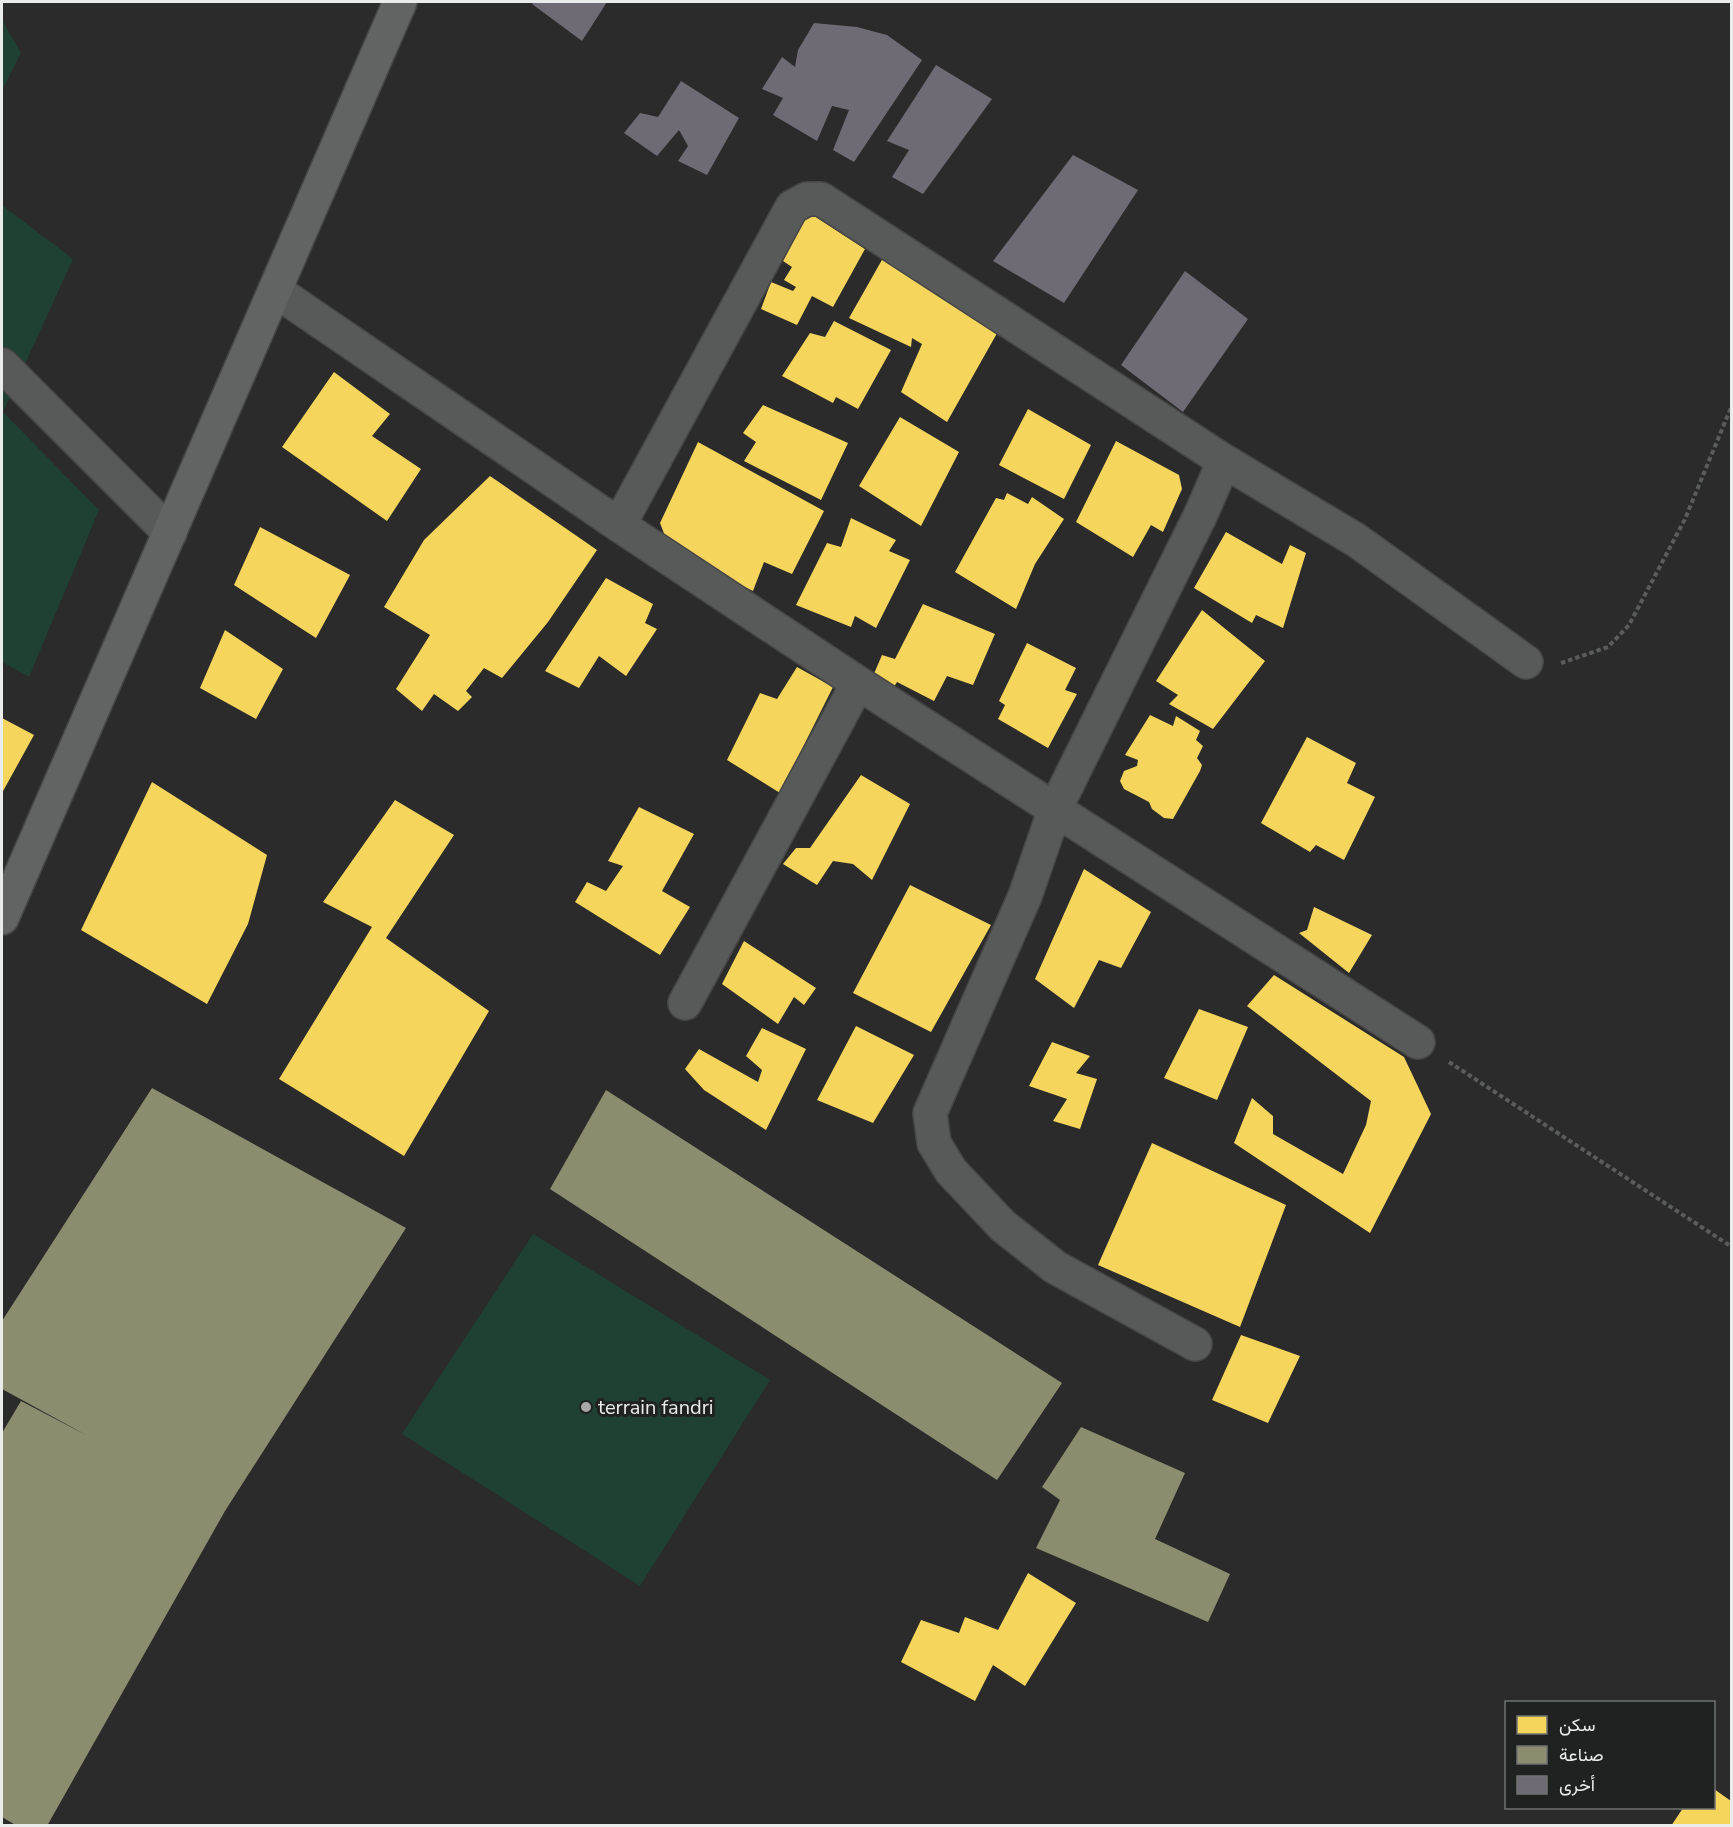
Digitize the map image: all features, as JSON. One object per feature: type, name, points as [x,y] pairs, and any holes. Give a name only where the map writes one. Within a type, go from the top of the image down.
[{"type":"main road","points":[[2,918],[276,291],[399,2]]},
{"type":"street","points":[[619,525],[792,207],[807,199],[821,200],[1224,461],[1356,540],[1526,662]]},
{"type":"street","points":[[276,291],[619,525],[858,682],[1418,1042]]},
{"type":"street","points":[[2,365],[170,533]]},
{"type":"street","points":[[1195,1344],[1055,1267],[1003,1226],[951,1172],[934,1143],[930,1113],[1025,896],[1055,809],[1201,514],[1224,461]]},
{"type":"street","points":[[685,1004],[858,682]]},
{"type":"path","points":[[1526,662],[1550,666],[1576,659],[1608,647],[1629,625],[1685,519],[1731,405]]},
{"type":"path","points":[[1418,1042],[1731,1247]]},
{"type":"green space","points":[[2,20],[21,53],[2,91]]},
{"type":"green space","points":[[2,205],[73,259],[3,412],[99,510],[29,677],[2,662]]},
{"type":"green space","name":"terrain fandri","points":[[533,1234],[770,1380],[640,1586],[402,1434]]},
{"type":"building: سكن","points":[[808,212],[865,249],[833,307],[812,296],[797,325],[761,309],[771,282],[793,291],[796,287],[784,280],[792,267],[783,261]]},
{"type":"building: سكن","points":[[887,251],[1000,328],[947,422],[901,392],[922,344],[912,338],[911,347],[849,318]]},
{"type":"building: سكن","points":[[834,321],[891,350],[858,409],[836,397],[833,403],[782,376],[810,333],[825,337]]},
{"type":"building: سكن","points":[[334,372],[390,414],[372,436],[421,469],[387,521],[282,447]]},
{"type":"building: سكن","points":[[763,405],[848,443],[821,500],[744,461],[756,442],[743,433]]},
{"type":"building: سكن","points":[[1028,409],[1091,445],[1064,499],[999,465]]},
{"type":"building: سكن","points":[[900,417],[959,452],[921,526],[859,486]]},
{"type":"building: سكن","points":[[1116,441],[1179,475],[1182,489],[1163,532],[1151,525],[1133,557],[1076,522]]},
{"type":"building: سكن","points":[[698,442],[824,511],[792,574],[764,562],[753,591],[693,561],[668,544],[660,523]]},
{"type":"building: سكن","points":[[490,476],[597,550],[548,622],[502,678],[484,668],[466,691],[472,697],[458,711],[434,694],[422,711],[396,689],[430,635],[384,607],[424,540]]},
{"type":"building: سكن","points":[[1007,493],[1028,504],[1032,497],[1064,519],[1035,564],[1016,609],[955,572],[996,498],[1004,500]]},
{"type":"building: سكن","points":[[851,518],[896,540],[889,551],[910,560],[876,628],[855,616],[851,627],[796,605],[827,543],[841,547]]},
{"type":"building: سكن","points":[[260,527],[350,575],[316,638],[234,585]]},
{"type":"building: سكن","points":[[1226,532],[1282,564],[1290,545],[1306,553],[1283,628],[1256,615],[1252,623],[1194,588]]},
{"type":"building: سكن","points":[[606,578],[653,604],[645,623],[657,629],[626,676],[599,656],[579,688],[545,671]]},
{"type":"building: سكن","points":[[923,604],[995,634],[973,685],[947,676],[934,701],[897,682],[890,693],[870,683],[882,655],[895,659]]},
{"type":"building: سكن","points":[[1202,610],[1265,661],[1213,729],[1169,704],[1178,695],[1156,681]]},
{"type":"building: سكن","points":[[225,630],[283,669],[256,719],[200,688]]},
{"type":"building: سكن","points":[[1027,643],[1076,668],[1065,690],[1077,694],[1048,748],[998,719],[1005,705],[999,701]]},
{"type":"building: سكن","points":[[797,667],[833,687],[780,793],[727,760],[760,693],[777,699]]},
{"type":"building: سكن","points":[[1150,715],[1173,726],[1176,716],[1200,731],[1196,740],[1203,746],[1197,758],[1202,765],[1173,819],[1164,818],[1152,809],[1149,802],[1124,789],[1120,781],[1124,771],[1137,766],[1138,760],[1125,755]]},
{"type":"building: سكن","points":[[2,718],[34,735],[2,793]]},
{"type":"building: سكن","points":[[1307,737],[1356,763],[1347,783],[1375,797],[1344,860],[1316,845],[1310,852],[1261,823]]},
{"type":"building: سكن","points":[[861,775],[910,804],[872,880],[853,864],[833,861],[817,885],[783,864],[796,848],[810,848]]},
{"type":"building: سكن","points":[[152,782],[267,855],[248,924],[207,1004],[81,930]]},
{"type":"building: سكن","points":[[395,800],[454,835],[386,938],[489,1011],[404,1156],[279,1079],[372,927],[323,902]]},
{"type":"building: سكن","points":[[639,807],[694,834],[662,891],[690,907],[660,955],[575,902],[587,882],[606,891],[623,866],[608,861]]},
{"type":"building: سكن","points":[[1084,869],[1151,912],[1121,968],[1099,960],[1074,1008],[1035,979]]},
{"type":"building: سكن","points":[[910,885],[991,925],[931,1032],[853,993]]},
{"type":"building: سكن","points":[[1314,907],[1372,935],[1349,973],[1299,933],[1307,930]]},
{"type":"building: سكن","points":[[744,941],[816,988],[804,1005],[794,997],[778,1024],[722,984]]},
{"type":"building: سكن","points":[[1274,975],[1404,1057],[1431,1114],[1370,1233],[1234,1143],[1252,1098],[1273,1116],[1273,1134],[1343,1174],[1366,1125],[1371,1101],[1247,1006]]},
{"type":"building: سكن","points":[[1199,1009],[1248,1027],[1217,1100],[1164,1078]]},
{"type":"building: سكن","points":[[856,1026],[914,1055],[873,1123],[817,1100]]},
{"type":"building: سكن","points":[[762,1028],[806,1049],[766,1130],[704,1090],[685,1069],[699,1049],[758,1082],[762,1070],[746,1056]]},
{"type":"building: سكن","points":[[1052,1042],[1090,1056],[1076,1073],[1097,1079],[1080,1129],[1053,1121],[1067,1099],[1029,1086]]},
{"type":"building: سكن","points":[[1152,1143],[1286,1205],[1240,1327],[1098,1265]]},
{"type":"building: سكن","points":[[1241,1335],[1300,1356],[1268,1423],[1212,1400]]},
{"type":"building: سكن","points":[[1028,1573],[1076,1603],[1025,1686],[993,1665],[975,1701],[901,1662],[921,1620],[959,1633],[965,1617],[998,1630]]},
{"type":"building: سكن","points":[[1715,1790],[1731,1801],[1731,1826],[1671,1826],[1682,1809],[1715,1809]]},
{"type":"building: صناعة","points":[[152,1088],[406,1228],[225,1511],[47,1826],[17,1826],[2,1817],[2,1433],[21,1401],[88,1436],[2,1389],[2,1321]]},
{"type":"building: صناعة","points":[[606,1090],[1062,1383],[997,1480],[550,1189]]},
{"type":"building: صناعة","points":[[1081,1427],[1185,1473],[1155,1539],[1230,1574],[1208,1622],[1036,1548],[1060,1500],[1042,1487]]},
{"type":"building: أخرى","points":[[534,2],[607,2],[582,41],[532,4]]},
{"type":"building: أخرى","points":[[814,23],[857,27],[887,35],[922,60],[854,162],[833,150],[849,110],[832,106],[817,141],[773,115],[783,98],[762,89],[782,57],[795,67],[798,50]]},
{"type":"building: أخرى","points":[[936,65],[992,99],[923,194],[892,177],[909,150],[887,141]]},
{"type":"building: أخرى","points":[[681,81],[739,118],[707,175],[678,161],[688,146],[679,130],[657,156],[624,133],[640,113],[658,117]]},
{"type":"building: أخرى","points":[[1073,155],[1138,190],[1064,303],[993,261]]},
{"type":"building: أخرى","points":[[1185,271],[1248,319],[1183,412],[1121,365]]},
{"type":"place","name":"terrain fandri","points":[[586,1407]]}]
